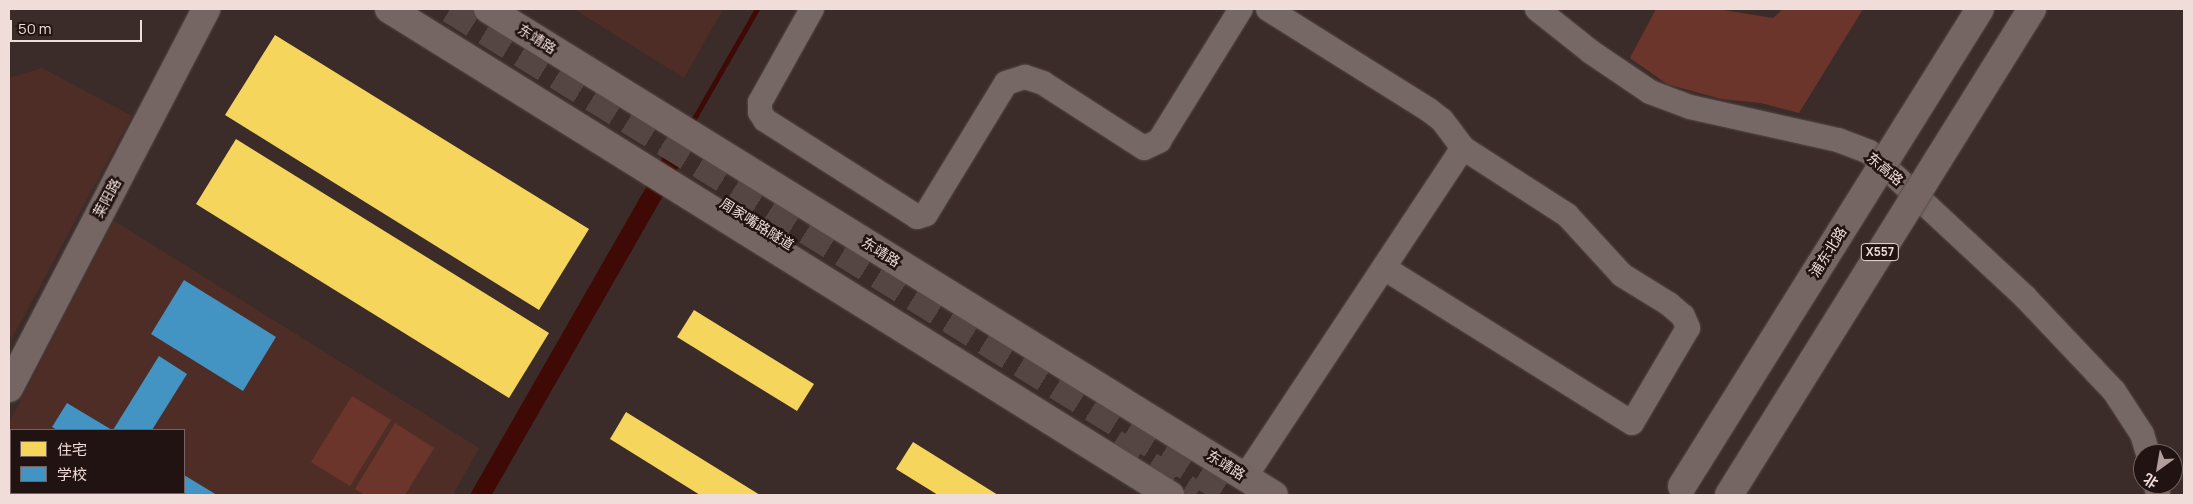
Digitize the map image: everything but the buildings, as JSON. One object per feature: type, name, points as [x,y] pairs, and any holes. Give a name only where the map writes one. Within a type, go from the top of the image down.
[{"type":"main road","name":"莱阳路","points":[[9,388],[206,9]]},
{"type":"main road","points":[[389,9],[1170,495]]},
{"type":"main road","name":"周家嘴路隧道","points":[[398,9],[700,188],[1114,444]]},
{"type":"main road","name":"东靖路","points":[[488,9],[1274,495]]},
{"type":"main road","name":"浦东北路","points":[[1679,490],[1980,9]]},
{"type":"main road","name":"X557","points":[[1729,495],[2032,9]]},
{"type":"street","points":[[812,9],[760,102],[760,112],[765,120],[917,217],[926,214],[1006,84],[1025,77],[1043,83],[1144,148],[1159,141],[1241,9]]},
{"type":"street","points":[[1268,9],[1429,110],[1442,120],[1463,148],[1567,215],[1622,274],[1683,316],[1688,328],[1682,343],[1632,423],[1384,268]]},
{"type":"street","name":"东高路","points":[[1537,9],[1591,52],[1650,92],[1690,108],[1838,140],[1868,152],[2025,297],[2114,391],[2142,434],[2145,444]]},
{"type":"street","points":[[1246,478],[1463,148]]},
{"type":"shaded area","points":[[574,9],[723,9],[684,78]]},
{"type":"shaded area","points":[[1656,9],[1717,9],[1773,18],[1783,9],[1863,9],[1799,113],[1761,103],[1721,99],[1667,84],[1630,58]]},
{"type":"shaded area","points":[[42,68],[132,116],[12,338],[9,336],[9,78]]},
{"type":"shaded area","points":[[114,221],[479,448],[453,495],[9,495],[9,423]]},
{"type":"shaded area","points":[[352,396],[391,420],[350,486],[311,462]]},
{"type":"shaded area","points":[[395,423],[434,448],[405,495],[365,495],[355,489]]},
{"type":"waterway","points":[[692,122],[757,9]]},
{"type":"waterway","points":[[666,169],[682,141]]},
{"type":"waterway","points":[[480,495],[656,188]]},
{"type":"tunnel","points":[[450,9],[1233,495]]},
{"type":"tunnel","points":[[1114,443],[1196,495]]}]
